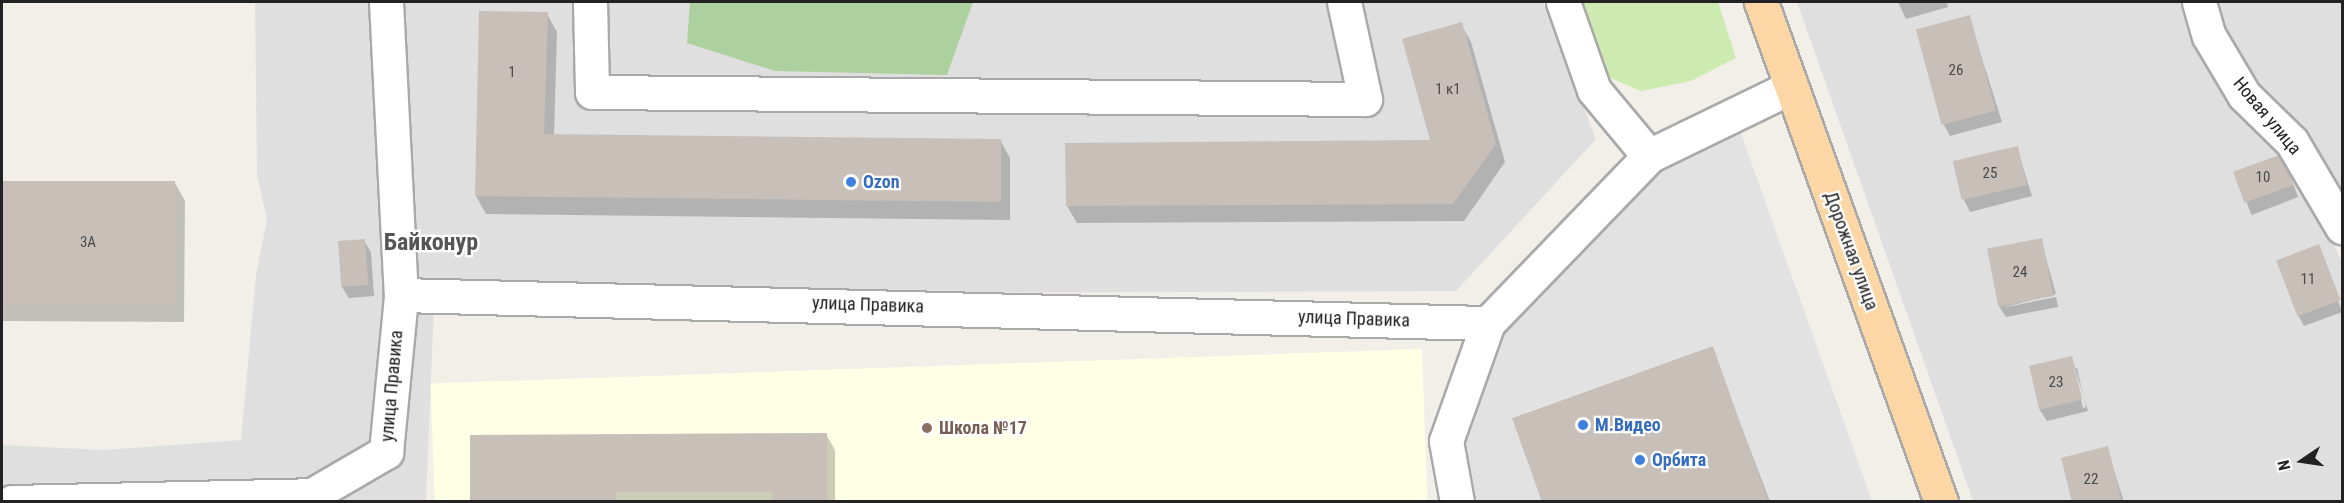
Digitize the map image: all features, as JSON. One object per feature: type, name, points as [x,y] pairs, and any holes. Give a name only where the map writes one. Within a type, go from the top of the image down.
[{"type":"main road","name":"Дорожная улица","points":[[1761,2],[1941,501]]},
{"type":"street","points":[[386,2],[401,295]]},
{"type":"street","points":[[591,2],[592,92],[1365,99],[1344,2]]},
{"type":"street","points":[[1563,2],[1594,90],[1648,156]]},
{"type":"street","name":"Новая улица","points":[[2199,2],[2209,36],[2244,95],[2292,142],[2343,227]]},
{"type":"street","points":[[1457,501],[1446,441],[1488,323],[1648,156],[1791,87]]},
{"type":"street","name":"улица Правика","points":[[12,501],[312,495],[386,452],[401,295],[1488,323]]},
{"type":"shaded area","points":[[255,2],[1543,2],[1596,139],[1456,291],[911,293],[435,281],[426,501],[2,501],[2,445],[104,450],[241,440],[256,275],[267,220],[257,175]]},
{"type":"shaded area","points":[[1797,2],[2188,2],[2291,155],[2342,262],[2342,501],[1973,501]]},
{"type":"shaded area","points":[[2210,2],[2342,2],[2342,206],[2251,87]]},
{"type":"shaded area","points":[[1734,114],[1872,501],[1768,501],[1713,346],[1513,417],[1542,501],[1457,501],[1446,441],[1488,323],[1649,156]]},
{"type":"shaded area","name":"Школа №17","points":[[1422,349],[1427,501],[435,502],[431,384]]},
{"type":"green space","points":[[690,2],[973,2],[947,75],[775,71],[687,43]]},
{"type":"green space","points":[[1581,2],[1718,2],[1736,58],[1691,81],[1641,91],[1606,76]]},
{"type":"building","points":[[479,11],[548,12],[544,134],[1001,139],[1001,202],[475,196]]},
{"type":"building","points":[[1970,15],[1996,111],[1942,125],[1916,29]]},
{"type":"building","points":[[1462,22],[1496,144],[1453,204],[1066,206],[1065,143],[1430,140],[1402,39]]},
{"type":"building","points":[[2018,146],[2027,185],[1962,200],[1953,161]]},
{"type":"building","points":[[2282,154],[2293,185],[2244,203],[2233,172]]},
{"type":"building","points":[[2,181],[175,181],[175,304],[2,304]]},
{"type":"building","points":[[2042,238],[2053,296],[1998,307],[1987,249]]},
{"type":"building","points":[[365,239],[368,285],[341,287],[338,241]]},
{"type":"building","points":[[2319,244],[2341,300],[2298,316],[2276,260]]},
{"type":"building","name":"Орбита","points":[[1713,346],[1768,502],[1542,502],[1512,418]]},
{"type":"building","points":[[2072,356],[2082,400],[2039,410],[2029,366]]},
{"type":"building","points":[[827,433],[827,502],[773,502],[773,492],[616,492],[616,502],[470,502],[470,435]]},
{"type":"building","points":[[2108,446],[2122,502],[2072,502],[2061,458]]},
{"type":"place","name":"Ozon","points":[[851,182]]},
{"type":"place","name":"М.Видео","points":[[1583,425]]},
{"type":"place","name":"Школа №17","points":[[927,428]]},
{"type":"place","name":"Орбита","points":[[1640,460]]},
{"type":"district","name":"Байконур","points":[[431,243]]}]
